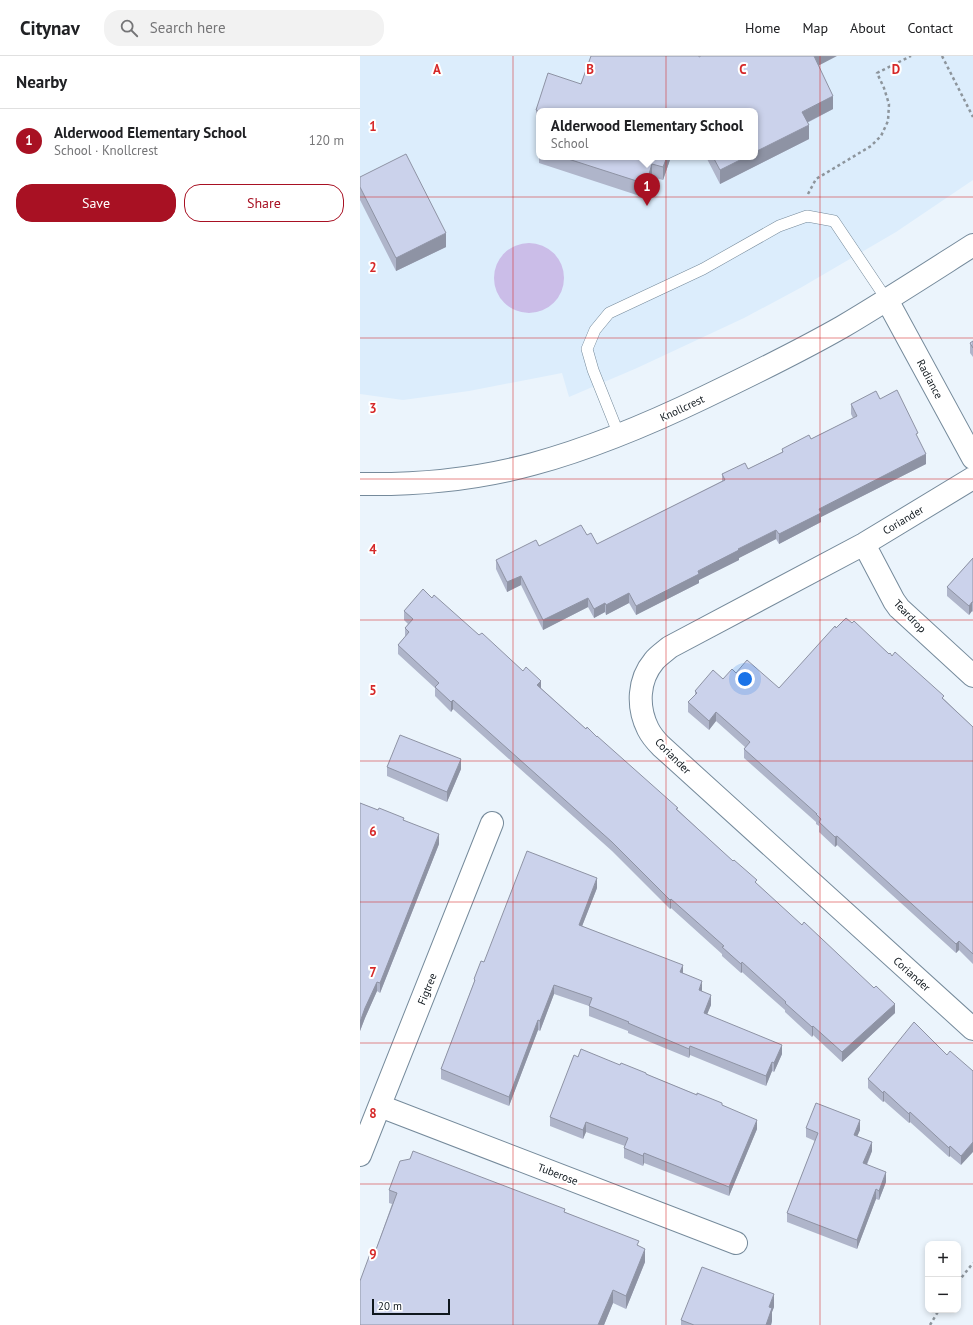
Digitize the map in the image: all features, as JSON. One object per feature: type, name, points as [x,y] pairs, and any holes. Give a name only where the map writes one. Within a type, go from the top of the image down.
[{"type":"street","name":"Knollcrest","points":[[360,484],[432,481],[498,472],[560,456],[619,435],[740,381],[887,300],[973,245]]},
{"type":"street","name":"Radiance","points":[[887,300],[973,458]]},
{"type":"street","name":"Coriander","points":[[973,478],[864,544],[681,641],[659,655],[648,670],[642,682],[641,697],[642,712],[648,729],[660,746],[973,1029]]},
{"type":"street","name":"Teardrop","points":[[864,544],[899,608],[973,676]]},
{"type":"street","name":"Figtree","points":[[360,1155],[492,823]]},
{"type":"street","name":"Tuberose","points":[[380,1106],[736,1243]]},
{"type":"lane","points":[[619,435],[593,370],[587,349],[595,330],[609,313],[703,269],[779,226],[807,216],[834,222],[887,300]]},
{"type":"path","points":[[808,194],[816,179],[871,146],[881,136],[888,121],[889,104],[877,73],[911,56]]},
{"type":"path","points":[[942,56],[973,117]]},
{"type":"path","points":[[961,1278],[973,1263]]},
{"type":"path","points":[[930,1325],[937,1313]]},
{"type":"shaded area","points":[[360,56],[973,56],[973,180],[896,232],[802,287],[744,318],[637,368],[569,397],[562,373],[469,391],[403,400],[360,394]]},
{"type":"shaded area","points":[[522,243],[536,243],[549,249],[558,258],[564,271],[562,291],[554,303],[536,313],[522,313],[509,307],[500,298],[494,285],[494,271],[500,258],[509,249]]},
{"type":"building","points":[[591,56],[814,56],[833,96],[802,112],[809,125],[758,150],[758,108],[537,108],[548,73],[581,84]]},
{"type":"building","points":[[406,154],[446,233],[396,258],[360,187],[360,177]]},
{"type":"building","points":[[571,160],[666,160],[663,167],[652,164],[646,184]]},
{"type":"building","points":[[715,160],[740,160],[720,170]]},
{"type":"building","points":[[973,341],[973,348],[970,343]]},
{"type":"building","points":[[897,390],[918,433],[916,434],[926,454],[819,509],[821,513],[779,534],[776,530],[738,549],[739,550],[698,571],[699,574],[636,606],[629,593],[606,605],[605,603],[594,609],[588,598],[543,620],[521,576],[507,582],[496,560],[536,540],[539,546],[581,525],[587,535],[591,533],[597,544],[725,480],[722,474],[745,463],[748,469],[783,452],[782,449],[809,435],[811,439],[857,416],[851,404],[876,391],[880,399]]},
{"type":"building","points":[[973,558],[973,602],[969,606],[947,587]]},
{"type":"building","points":[[423,589],[432,598],[434,595],[479,635],[482,633],[523,671],[526,667],[541,681],[537,685],[586,729],[587,727],[678,808],[676,809],[733,861],[734,860],[757,880],[755,882],[802,925],[804,922],[874,988],[876,986],[895,1004],[842,1052],[813,1026],[812,1027],[742,962],[741,964],[722,947],[724,946],[671,899],[670,900],[612,842],[453,700],[451,702],[435,687],[439,683],[398,645],[409,632],[405,628],[413,619],[404,611]]},
{"type":"building","points":[[846,618],[852,623],[854,621],[889,654],[890,653],[892,656],[895,652],[944,696],[942,698],[973,727],[973,954],[959,941],[956,944],[837,836],[835,837],[819,822],[821,819],[817,814],[744,749],[750,742],[716,712],[709,721],[688,702],[697,693],[695,691],[713,670],[723,679],[732,669],[736,673],[747,660],[779,688],[835,626],[836,628]]},
{"type":"building","points":[[400,735],[461,759],[447,792],[387,767]]},
{"type":"building","points":[[360,803],[378,810],[379,808],[404,818],[403,820],[439,834],[380,983],[377,982],[360,1022]]},
{"type":"building","points":[[527,851],[597,878],[579,925],[683,965],[680,972],[702,981],[699,990],[711,995],[704,1013],[782,1045],[766,1076],[690,1046],[689,1049],[628,1023],[629,1022],[589,1006],[592,998],[554,985],[540,1021],[538,1020],[509,1097],[441,1069],[481,961],[484,962]]},
{"type":"building","points":[[914,1022],[947,1055],[950,1051],[973,1071],[973,1142],[961,1156],[950,1146],[949,1148],[910,1112],[909,1114],[884,1091],[883,1093],[868,1079]]},
{"type":"building","points":[[581,1049],[620,1065],[621,1063],[697,1095],[697,1093],[722,1103],[722,1105],[757,1120],[729,1187],[644,1153],[643,1156],[624,1148],[628,1138],[586,1122],[583,1130],[550,1117],[574,1055],[578,1057]]},
{"type":"building","points":[[816,1103],[860,1120],[854,1135],[872,1142],[863,1163],[886,1172],[879,1191],[876,1189],[857,1240],[787,1213],[818,1133],[806,1128]]},
{"type":"building","points":[[413,1151],[565,1209],[564,1212],[639,1241],[637,1245],[645,1249],[626,1296],[613,1290],[598,1325],[360,1325],[360,1281],[370,1254],[374,1255],[397,1193],[389,1190],[400,1161],[410,1159]]},
{"type":"building","points":[[702,1267],[774,1294],[769,1307],[772,1308],[766,1325],[694,1325],[681,1320]]},
{"type":"place","name":"Alderwood Elementary School","points":[[647,206]]}]
